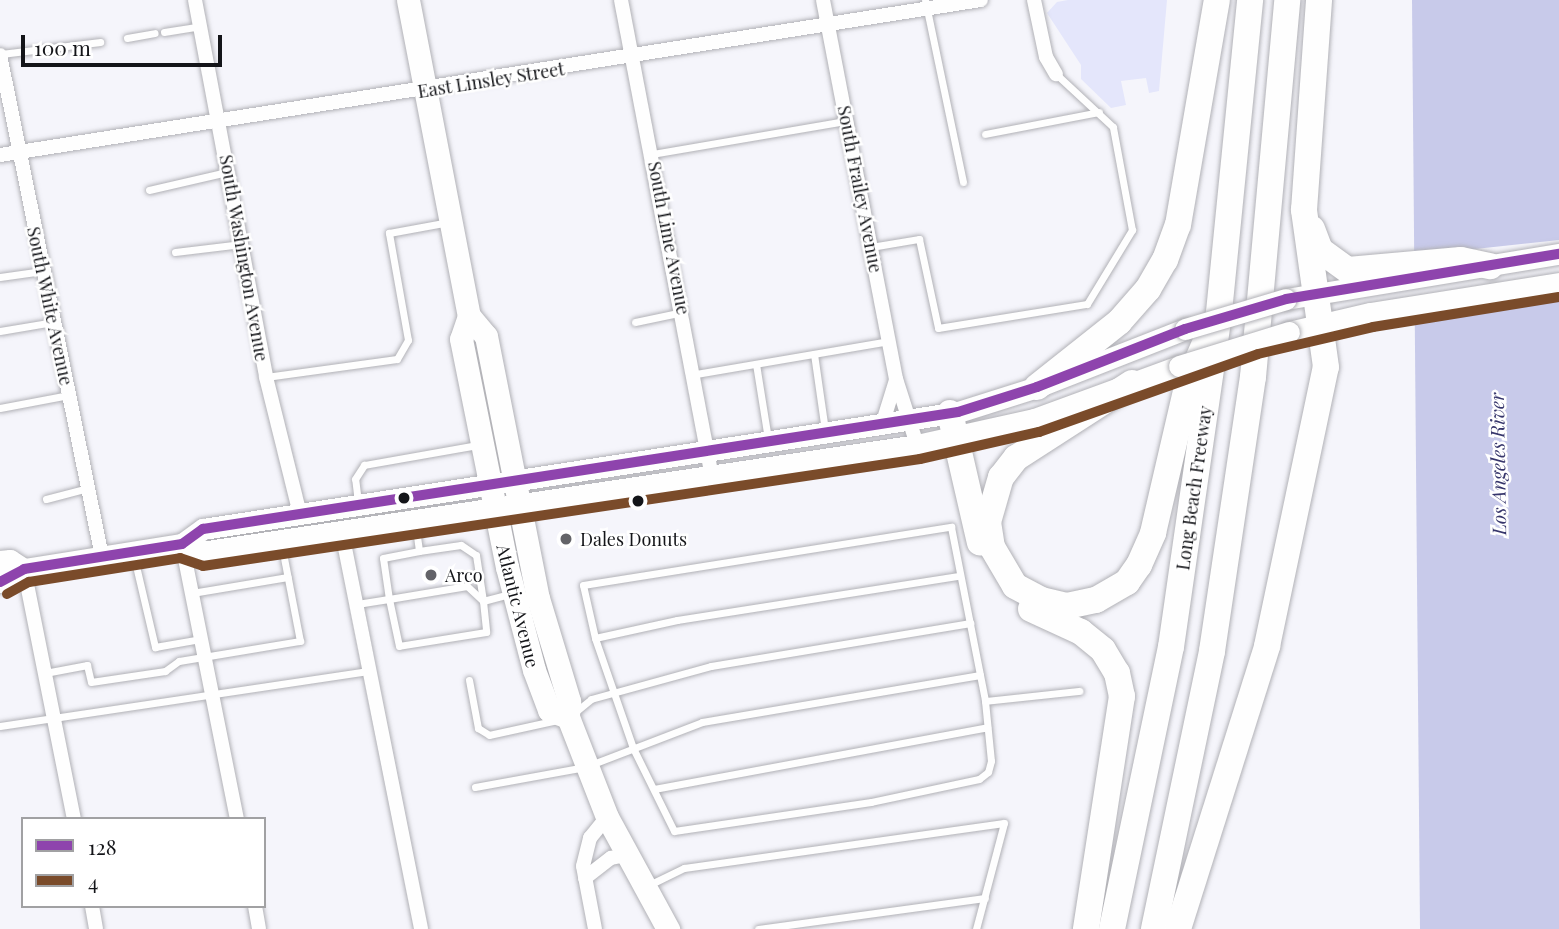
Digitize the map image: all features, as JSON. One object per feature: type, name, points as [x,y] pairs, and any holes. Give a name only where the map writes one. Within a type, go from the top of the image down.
[{"type":"highway","points":[[1037,387],[1119,322],[1148,289],[1165,260],[1178,225],[1217,0]]},
{"type":"highway","name":"Long Beach Freeway","points":[[1112,929],[1171,648],[1219,312],[1250,0]]},
{"type":"highway","points":[[1154,929],[1212,651],[1251,391],[1287,0]]},
{"type":"highway","points":[[1178,929],[1280,595],[1326,367],[1324,324],[1304,210],[1319,0]]},
{"type":"highway","points":[[1304,210],[1320,250],[1333,264],[1370,278],[1461,260],[1490,266]]},
{"type":"highway","points":[[1132,383],[1016,458],[1001,477],[988,522],[992,547],[1015,586],[1041,600],[1067,606],[1097,600],[1127,582],[1139,565],[1153,533],[1188,382],[1219,312]]},
{"type":"highway","points":[[953,425],[978,536],[995,580],[1035,611],[1082,632],[1102,650],[1117,673],[1122,696],[1120,721],[1086,929]]},
{"type":"main road","name":"Atlantic Avenue","points":[[408,0],[453,221],[469,316],[461,339],[513,593],[550,710],[568,717]]},
{"type":"main road","points":[[1490,266],[1559,254]]},
{"type":"main road","points":[[182,544],[201,552],[342,533],[917,444],[1037,387],[1185,328],[1370,278]]},
{"type":"main road","points":[[0,582],[24,569],[182,544],[204,529],[769,445],[909,420],[953,425],[1046,416],[1179,366],[1289,332],[1370,313],[1559,283]]},
{"type":"main road","name":"Atlantic Avenue","points":[[469,316],[486,336],[538,598],[569,701],[568,717],[585,767],[607,817],[642,889],[668,929]]},
{"type":"main road","points":[[0,561],[10,560],[24,569]]},
{"type":"street","name":"South Washington Avenue","points":[[195,0],[266,377],[300,514]]},
{"type":"street","name":"South Lime Avenue","points":[[621,0],[696,374],[712,477]]},
{"type":"street","name":"South Frailey Avenue","points":[[822,0],[896,379],[917,444]]},
{"type":"street","name":"East Linsley Street","points":[[0,155],[427,91],[828,25],[926,4],[981,0]]},
{"type":"street","points":[[1034,0],[1046,57],[1056,74]]},
{"type":"street","name":"South White Avenue","points":[[0,55],[102,557]]},
{"type":"street","name":"South Frailey Avenue","points":[[882,425],[896,379]]},
{"type":"street","points":[[342,533],[421,929]]},
{"type":"street","points":[[182,544],[237,817]]},
{"type":"street","points":[[24,569],[74,817]]},
{"type":"street","points":[[595,929],[583,866],[590,838],[607,817]]},
{"type":"street","points":[[585,878],[611,858],[625,855]]},
{"type":"street","points":[[92,908],[96,929]]},
{"type":"street","points":[[255,908],[259,929]]},
{"type":"lane","points":[[926,4],[963,182]]},
{"type":"lane","points":[[164,32],[200,26]]},
{"type":"lane","points":[[127,37],[155,33]]},
{"type":"lane","points":[[0,55],[100,42]]},
{"type":"lane","points":[[871,247],[919,239],[938,328],[1087,304],[1132,230],[1113,127],[1056,74]]},
{"type":"lane","points":[[985,134],[1099,112]]},
{"type":"lane","points":[[652,154],[846,121]]},
{"type":"lane","points":[[149,190],[229,171]]},
{"type":"lane","points":[[266,377],[397,359],[408,340],[389,233],[453,221]]},
{"type":"lane","points":[[175,252],[242,244]]},
{"type":"lane","points":[[0,277],[43,271]]},
{"type":"lane","points":[[635,321],[684,312]]},
{"type":"lane","points":[[0,331],[54,323]]},
{"type":"lane","points":[[696,374],[890,341]]},
{"type":"lane","points":[[814,355],[826,434]]},
{"type":"lane","points":[[756,364],[769,445]]},
{"type":"lane","points":[[0,408],[69,395]]},
{"type":"lane","points":[[358,506],[355,479],[363,466],[483,444]]},
{"type":"lane","points":[[46,499],[88,488]]},
{"type":"lane","points":[[415,522],[419,551]]},
{"type":"lane","points":[[951,527],[959,576],[985,701],[991,761],[979,779],[871,802],[674,831],[633,748],[595,638],[583,585],[951,527]]},
{"type":"lane","points":[[45,673],[87,665],[91,682],[165,671],[170,664],[300,641],[281,541]]},
{"type":"lane","points":[[461,545],[475,555],[486,632],[399,646],[389,598],[383,558],[461,545]]},
{"type":"lane","points":[[133,552],[155,647],[201,639]]},
{"type":"lane","points":[[595,638],[677,620],[959,576]]},
{"type":"lane","points":[[192,593],[288,577]]},
{"type":"lane","points":[[357,604],[467,586],[482,601]]},
{"type":"lane","points":[[482,601],[513,593]]},
{"type":"lane","points":[[469,680],[478,728],[489,735],[568,717],[591,699],[711,666],[970,623]]},
{"type":"lane","points":[[0,726],[213,697],[370,671]]},
{"type":"lane","points":[[475,787],[585,767],[702,722],[980,675]]},
{"type":"lane","points":[[985,701],[1079,691]]},
{"type":"lane","points":[[654,789],[987,727]]},
{"type":"lane","points":[[642,889],[684,868],[1004,823],[976,929]]},
{"type":"lane","points":[[758,929],[985,898]]},
{"type":"shaded area","points":[[1167,0],[1159,91],[1149,93],[1146,78],[1121,81],[1126,105],[1111,108],[1081,79],[1081,65],[1047,13],[1057,2]]},
{"type":"water","name":"Los Angeles River","points":[[1412,0],[1559,0],[1559,929],[1420,929]]},
{"type":"pier","points":[[1559,240],[1559,295],[1411,323],[1410,256]]},
{"type":"transit line","name":"128","points":[[0,582],[24,569],[182,544],[203,529],[958,412],[1037,387],[1185,329],[1286,299],[1559,254]]},
{"type":"transit line","name":"4","points":[[7,594],[29,582],[180,558],[203,566],[920,459],[1039,432],[1258,354],[1373,327],[1559,297]]},
{"type":"place","name":"Dales Donuts","points":[[566,539]]},
{"type":"place","name":"Arco","points":[[431,575]]}]
